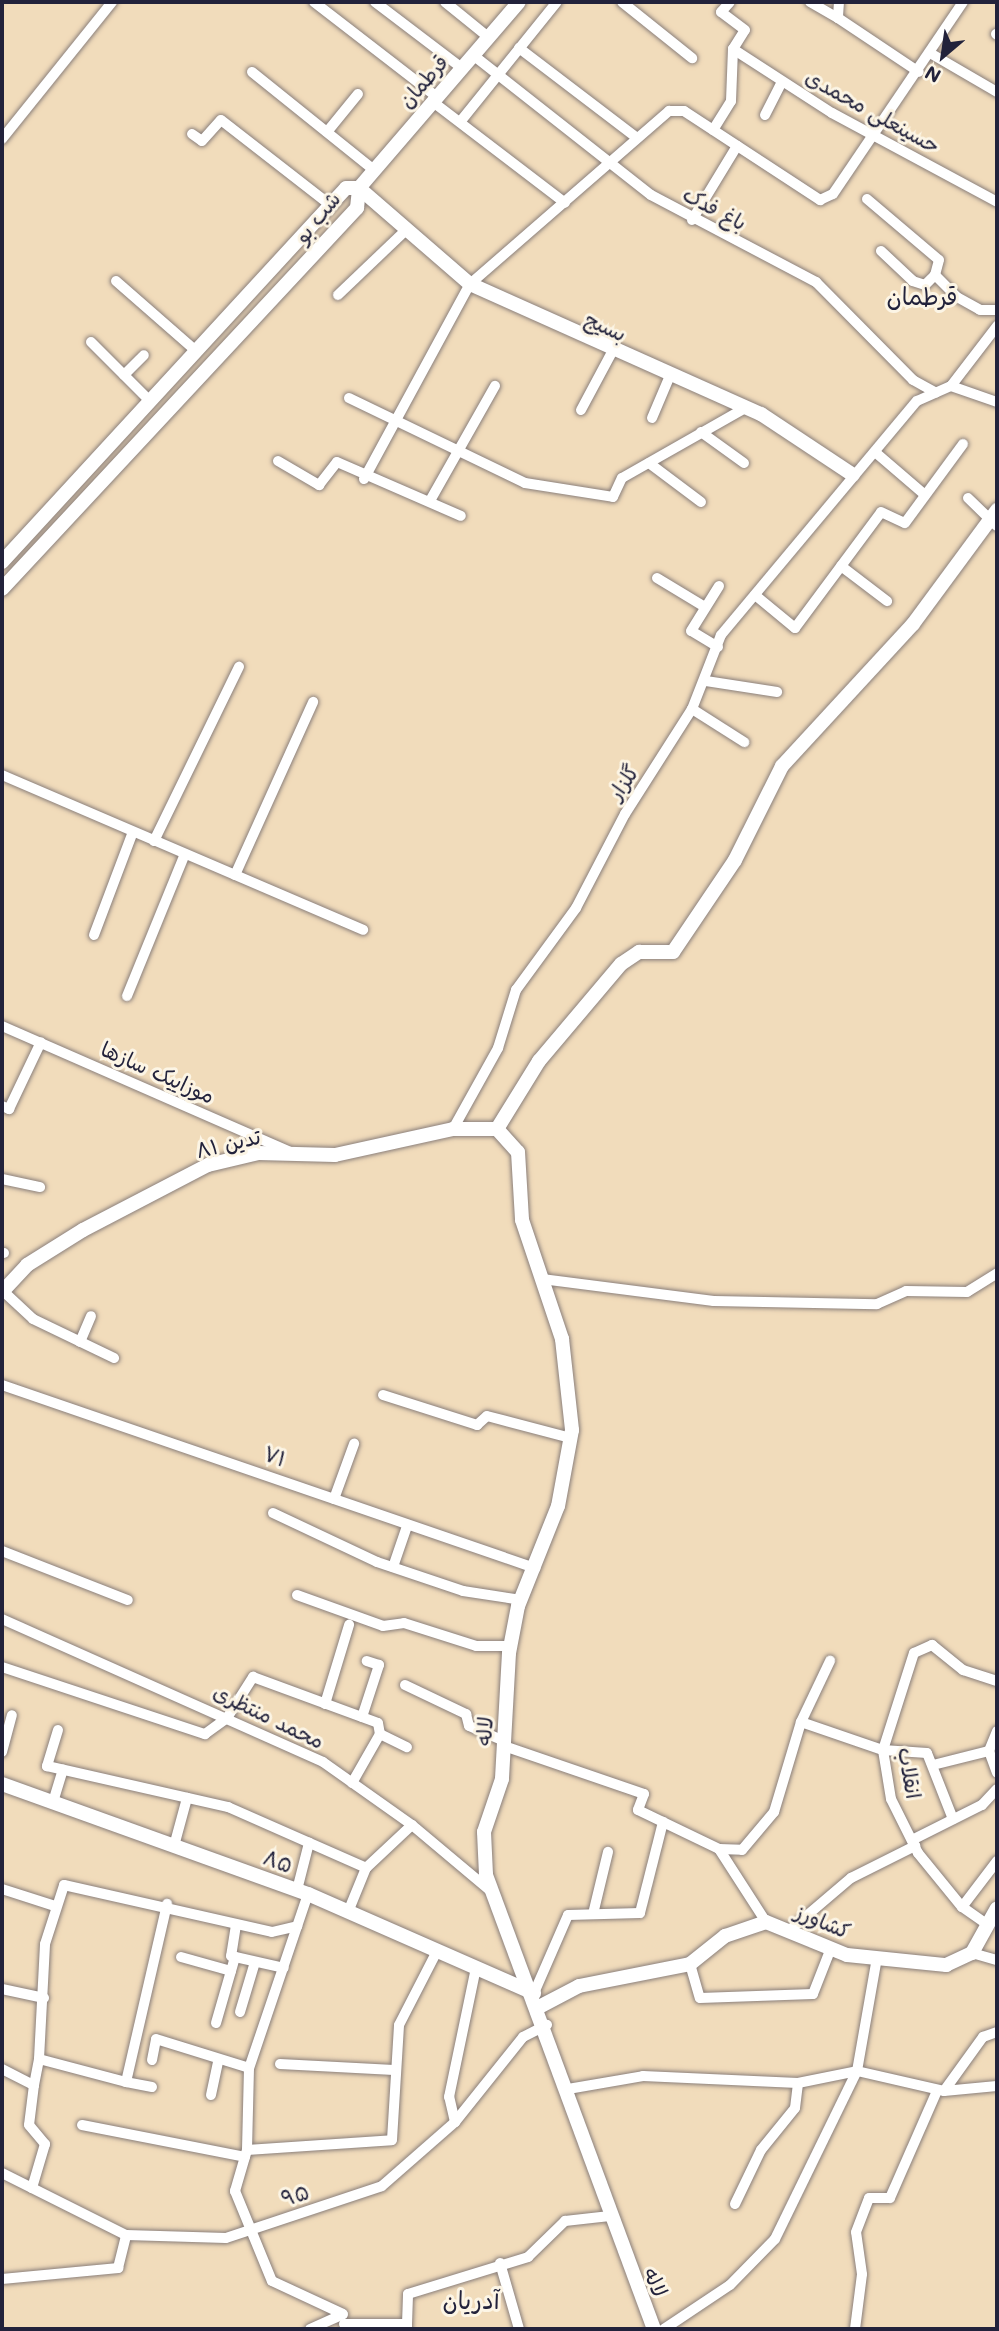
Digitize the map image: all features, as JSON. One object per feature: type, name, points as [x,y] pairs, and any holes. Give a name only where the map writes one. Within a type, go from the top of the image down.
[{"type":"street","points":[[2,139],[112,2]]},
{"type":"street","points":[[314,2],[460,122],[565,203]]},
{"type":"street","points":[[375,2],[462,68]]},
{"type":"street","points":[[445,2],[488,37]]},
{"type":"street","name":"قرطمان","points":[[359,188],[519,2]]},
{"type":"street","points":[[460,122],[557,2]]},
{"type":"street","points":[[622,2],[692,58]]},
{"type":"street","points":[[713,130],[731,101],[733,50],[745,30],[721,12],[730,2]]},
{"type":"street","points":[[810,2],[919,72]]},
{"type":"street","points":[[838,18],[839,2]]},
{"type":"street","points":[[364,479],[470,284],[669,111],[684,111],[820,200],[833,194],[919,72],[963,2]]},
{"type":"street","points":[[519,48],[637,138]]},
{"type":"street","name":"حسینعلی محمدی","points":[[733,50],[782,82],[997,202]]},
{"type":"street","points":[[930,53],[997,92]]},
{"type":"street","name":"باغ فدک","points":[[473,55],[609,163],[692,220],[816,282],[913,380],[936,393]]},
{"type":"street","points":[[252,72],[374,170]]},
{"type":"street","points":[[765,115],[782,82]]},
{"type":"street","points":[[327,132],[358,94]]},
{"type":"street","points":[[192,134],[202,141],[221,120],[330,205]]},
{"type":"street","points":[[692,220],[737,146]]},
{"type":"street","name":"شب بو","points":[[2,562],[346,188],[359,188],[356,208],[2,589]]},
{"type":"street","name":"بسیج","points":[[359,188],[470,284],[669,378],[747,407],[853,475]]},
{"type":"street","points":[[867,199],[939,260],[935,275],[925,285],[913,281],[881,251]]},
{"type":"street","points":[[338,295],[406,230]]},
{"type":"street","points":[[935,275],[957,297],[980,310],[997,310]]},
{"type":"street","points":[[116,281],[196,351]]},
{"type":"street","points":[[997,326],[951,386],[997,402]]},
{"type":"street","points":[[90,342],[150,401]]},
{"type":"street","points":[[581,410],[612,352]]},
{"type":"street","points":[[124,375],[144,355]]},
{"type":"street","points":[[652,418],[669,378]]},
{"type":"street","points":[[431,499],[495,386]]},
{"type":"street","name":"گلزار","points":[[453,1129],[498,1048],[516,990],[576,908],[625,814],[692,709],[718,647],[755,595],[846,491],[853,475],[916,401],[951,386]]},
{"type":"street","points":[[349,398],[395,423],[524,483],[613,498],[622,478],[747,407]]},
{"type":"street","points":[[701,432],[744,463]]},
{"type":"street","points":[[755,595],[795,628],[881,512],[905,523],[963,444]]},
{"type":"street","points":[[874,452],[925,495]]},
{"type":"street","points":[[278,461],[319,485],[337,462],[364,479],[431,499],[461,516]]},
{"type":"street","points":[[649,463],[701,502]]},
{"type":"street","points":[[496,1129],[539,1061],[621,964],[639,952],[673,953],[735,860],[782,766],[907,631],[995,518],[968,498]]},
{"type":"street","points":[[841,566],[887,601]]},
{"type":"street","points":[[657,578],[705,607]]},
{"type":"street","points":[[718,647],[691,631],[719,586]]},
{"type":"street","points":[[154,841],[239,667]]},
{"type":"street","points":[[706,681],[777,692]]},
{"type":"street","points":[[235,875],[313,702]]},
{"type":"street","points":[[692,709],[744,742]]},
{"type":"street","points":[[2,775],[363,930]]},
{"type":"street","points":[[94,936],[133,832]]},
{"type":"street","points":[[127,996],[185,854]]},
{"type":"street","name":"موزاییک سازها","points":[[2,1026],[298,1155]]},
{"type":"street","points":[[2,1106],[9,1110],[41,1042]]},
{"type":"street","name":"تدین ۸۱","points":[[3,1292],[27,1265],[166,1184],[258,1153],[335,1155],[453,1129],[496,1129]]},
{"type":"street","name":"لاله","points":[[496,1129],[518,1152],[522,1220],[562,1339],[571,1438],[558,1506],[521,1600],[510,1646],[502,1779],[484,1832],[493,1893],[547,2025],[610,2216],[654,2329]]},
{"type":"street","points":[[2,1179],[40,1187]]},
{"type":"street","points":[[542,1279],[714,1301],[877,1304],[906,1292],[967,1293],[997,1273]]},
{"type":"street","points":[[3,1292],[33,1319],[114,1358]]},
{"type":"street","points":[[80,1342],[90,1316]]},
{"type":"street","name":"۷۱","points":[[2,1385],[407,1526],[535,1567]]},
{"type":"street","points":[[383,1395],[477,1424],[496,1417],[571,1438]]},
{"type":"street","points":[[334,1499],[354,1444]]},
{"type":"street","points":[[273,1513],[393,1567],[463,1591],[521,1600]]},
{"type":"street","points":[[393,1567],[407,1526]]},
{"type":"street","points":[[2,1551],[128,1600]]},
{"type":"street","points":[[297,1595],[383,1626],[404,1623],[477,1646],[510,1646]]},
{"type":"street","name":"محمد منتظری","points":[[2,1619],[227,1718],[352,1783],[412,1825],[493,1893]]},
{"type":"street","points":[[325,1704],[349,1625]]},
{"type":"street","name":"انقلاب","points":[[988,1924],[962,1907],[913,1843],[891,1799],[883,1750],[914,1653],[932,1645],[963,1670],[997,1681]]},
{"type":"street","points":[[362,1717],[379,1665],[367,1661]]},
{"type":"street","points":[[405,1685],[466,1714],[469,1726],[504,1744],[644,1794],[638,1810],[719,1849],[742,1850],[767,1823],[801,1722],[830,1661]]},
{"type":"street","points":[[2,1667],[205,1734],[227,1718],[249,1677],[378,1723],[380,1734],[352,1783]]},
{"type":"street","points":[[2,1752],[12,1715]]},
{"type":"street","points":[[801,1722],[883,1750],[928,1753],[953,1819]]},
{"type":"street","points":[[58,1730],[47,1766],[228,1807],[366,1868]]},
{"type":"street","points":[[997,1731],[989,1751],[997,1773]]},
{"type":"street","points":[[380,1734],[407,1747]]},
{"type":"street","points":[[933,1765],[989,1751]]},
{"type":"street","points":[[53,1802],[63,1770]]},
{"type":"street","name":"۸۵","points":[[2,1784],[302,1892],[475,1968],[537,2000]]},
{"type":"street","points":[[790,1929],[851,1878],[995,1796]]},
{"type":"street","points":[[174,1846],[187,1798]]},
{"type":"street","points":[[537,2000],[564,1919],[593,1914],[640,1913],[663,1822]]},
{"type":"street","points":[[348,1912],[366,1868],[412,1825]]},
{"type":"street","points":[[309,1843],[298,1926],[249,2068],[246,2154],[235,2192],[248,2231],[272,2281],[344,2322]]},
{"type":"street","points":[[719,1849],[766,1922]]},
{"type":"street","points":[[593,1914],[608,1852]]},
{"type":"street","points":[[962,1907],[997,1861]]},
{"type":"street","points":[[32,2188],[45,2144],[29,2125],[39,2059],[45,1944],[55,1906],[67,1884],[167,1904],[236,1925],[272,1932],[298,1926]]},
{"type":"street","points":[[2,1889],[55,1906]]},
{"type":"street","points":[[126,2082],[167,1904]]},
{"type":"street","points":[[997,1908],[972,1953],[997,1960]]},
{"type":"street","name":"کشاورز","points":[[537,2000],[579,1986],[690,1964],[725,1936],[766,1922],[790,1929],[831,1948],[877,1958],[946,1965],[972,1953]]},
{"type":"street","points":[[216,2024],[235,1957],[236,1925]]},
{"type":"street","points":[[690,1964],[700,1998],[813,1994],[831,1948]]},
{"type":"street","points":[[82,2125],[246,2154],[386,2143],[395,2133],[399,2089],[394,2070],[399,2025],[437,1951]]},
{"type":"street","points":[[181,1957],[231,1971]]},
{"type":"street","points":[[235,1957],[284,1968]]},
{"type":"street","points":[[664,2329],[730,2285],[775,2239],[857,2071],[877,1958]]},
{"type":"street","points":[[240,2012],[256,1962]]},
{"type":"street","points":[[455,2122],[449,2097],[475,1968]]},
{"type":"street","points":[[2,1989],[44,1998]]},
{"type":"street","name":"۹۵","points":[[2,2173],[126,2235],[226,2238],[383,2186],[455,2122],[523,2037],[547,2025]]},
{"type":"street","points":[[855,2329],[862,2274],[856,2232],[869,2198],[890,2198],[940,2091],[983,2037],[997,2032]]},
{"type":"street","points":[[152,2060],[156,2039],[218,2062],[249,2068]]},
{"type":"street","points":[[39,2059],[152,2087]]},
{"type":"street","points":[[211,2095],[218,2062]]},
{"type":"street","points":[[280,2064],[394,2070]]},
{"type":"street","points":[[2,2069],[34,2085]]},
{"type":"street","points":[[568,2089],[643,2076],[798,2083],[857,2071],[940,2091],[997,2086]]},
{"type":"street","points":[[735,2203],[761,2150],[795,2108],[798,2083]]},
{"type":"street","points":[[310,2329],[344,2322],[407,2327],[408,2294],[500,2263],[528,2257],[565,2221],[610,2216]]},
{"type":"street","points":[[2,2279],[118,2268],[126,2235]]},
{"type":"street","points":[[500,2263],[519,2329]]},
{"type":"district","name":"قرطمان","points":[[922,296]]},
{"type":"district","name":"آدریان","points":[[471,2300]]}]
